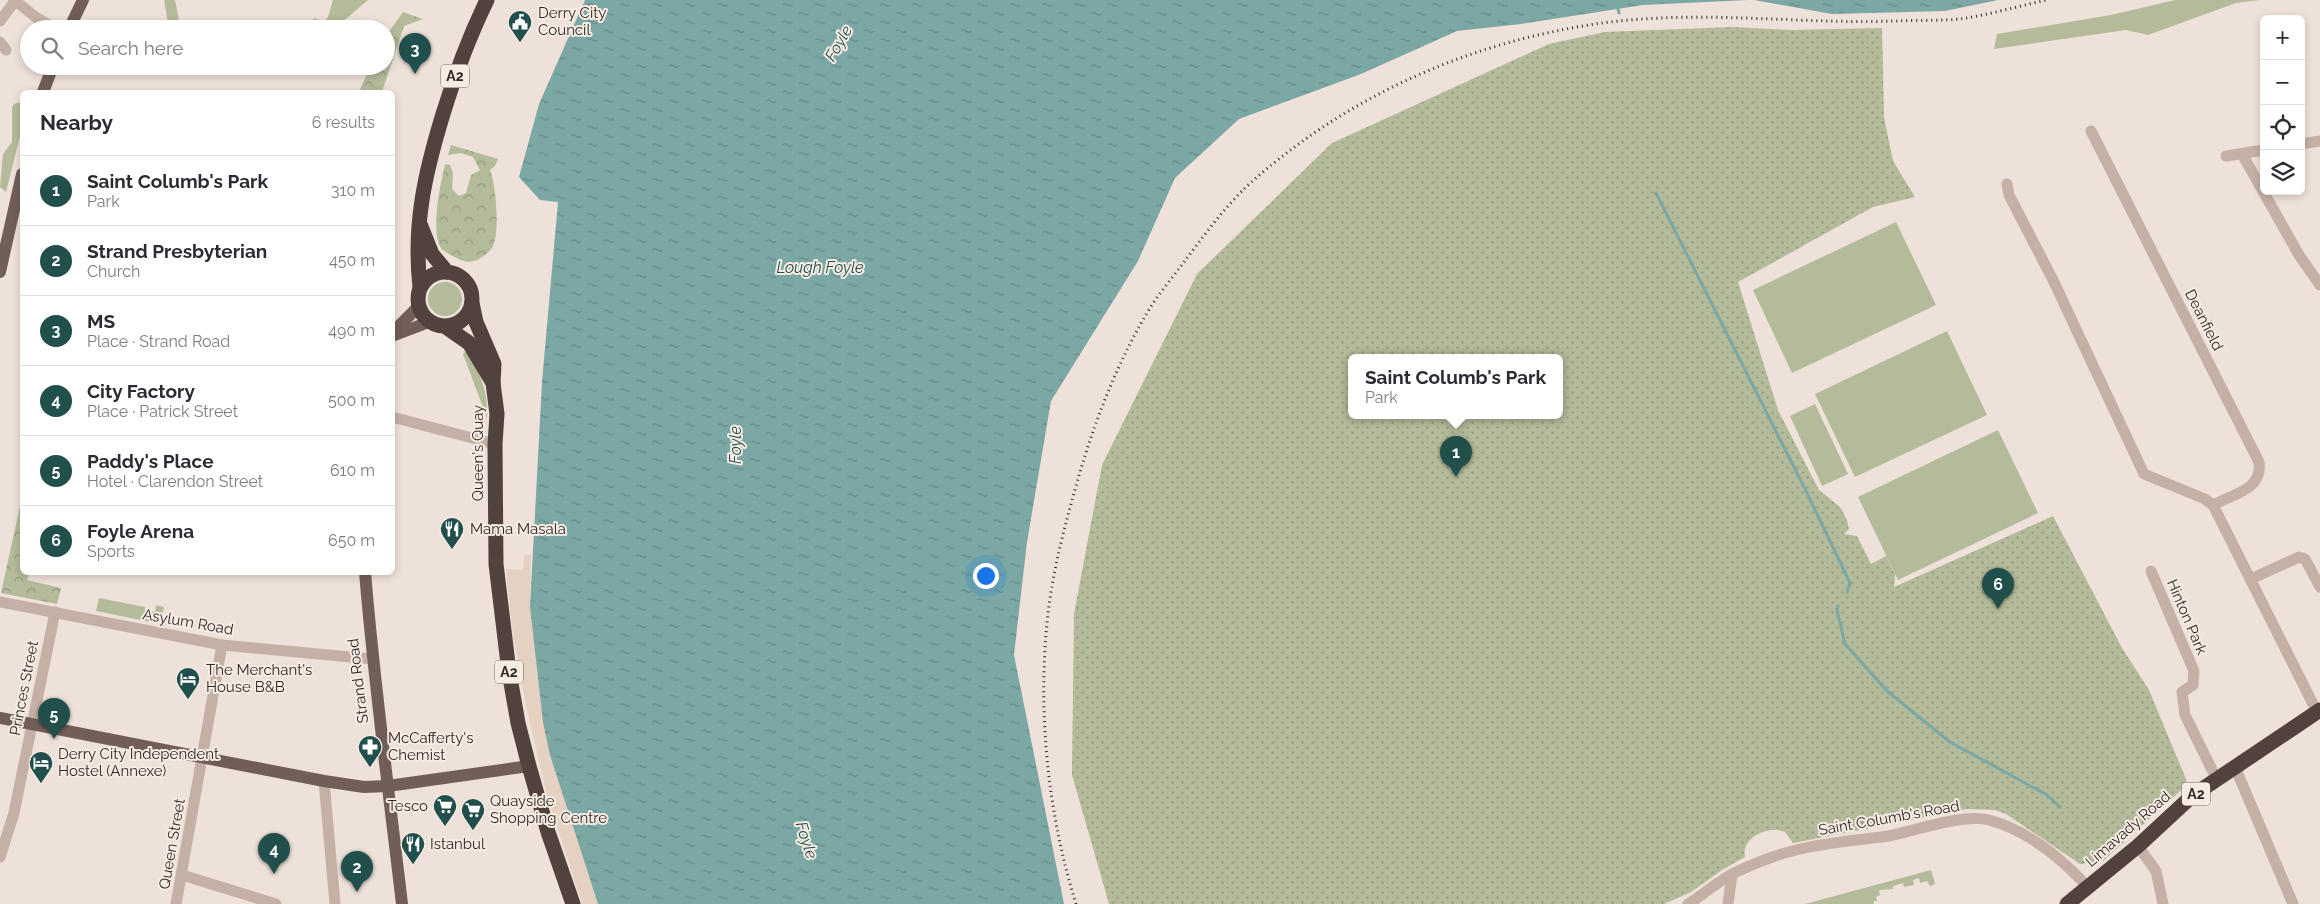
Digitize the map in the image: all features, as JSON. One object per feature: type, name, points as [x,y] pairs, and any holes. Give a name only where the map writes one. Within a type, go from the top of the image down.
[{"type":"highway","name":"A2","points":[[418,307],[417,300],[420,287],[417,255],[419,220],[431,155],[456,73],[487,0]]},
{"type":"highway","name":"A2","points":[[419,220],[432,254],[447,272],[462,278],[467,284],[472,296],[472,304]]},
{"type":"highway","points":[[420,287],[432,275],[447,272]]},
{"type":"highway","points":[[446,327],[455,325],[463,320],[472,304]]},
{"type":"highway","name":"Queen's Quay","points":[[472,304],[476,322],[494,364],[493,383],[497,414],[495,444],[496,564],[509,672],[529,766],[548,832],[573,904]]},
{"type":"highway","points":[[418,307],[429,322]]},
{"type":"highway","name":"A2","points":[[429,322],[446,327]]},
{"type":"highway","name":"Queen's Quay","points":[[446,327],[469,343],[493,383]]},
{"type":"highway","name":"Limavady Road","points":[[2067,904],[2138,846],[2192,796],[2319,711]]},
{"type":"highway","name":"Limavady Road","points":[[2054,904],[2085,889]]},
{"type":"main road","points":[[73,20],[83,0]]},
{"type":"main road","points":[[44,90],[50,75]]},
{"type":"main road","points":[[0,272],[18,214],[20,194]]},
{"type":"main road","points":[[395,330],[418,307]]},
{"type":"main road","points":[[395,335],[429,322]]},
{"type":"main road","name":"Strand Road","points":[[365,575],[372,660],[402,904]]},
{"type":"main road","points":[[0,718],[324,782],[364,787],[388,786],[529,766]]},
{"type":"street","points":[[0,21],[15,0],[41,20]]},
{"type":"street","name":"Deanfield","points":[[2090,131],[2259,462],[2260,471],[2252,486],[2214,505]]},
{"type":"street","points":[[2305,143],[2320,141]]},
{"type":"street","points":[[2226,156],[2260,151]]},
{"type":"street","points":[[2242,154],[2300,255],[2320,285]]},
{"type":"street","points":[[2007,184],[2009,195],[2053,280],[2144,474],[2205,499],[2214,505],[2319,711]]},
{"type":"street","points":[[395,418],[495,444]]},
{"type":"street","points":[[2251,579],[2300,557],[2305,559],[2320,587]]},
{"type":"street","name":"Hinton Park","points":[[2152,571],[2194,671],[2193,685],[2182,692],[2184,715],[2217,780]]},
{"type":"street","name":"Asylum Road","points":[[0,602],[222,645],[372,660]]},
{"type":"street","name":"Princes Street","points":[[0,857],[14,813],[55,612]]},
{"type":"street","name":"Queen Street","points":[[176,904],[222,645]]},
{"type":"street","points":[[2235,767],[2293,904]]},
{"type":"street","points":[[324,782],[335,904]]},
{"type":"street","name":"Saint Columb's Road","points":[[1688,904],[1732,875],[1771,859],[1820,845],[1888,836],[1966,819],[1987,819],[2044,847],[2073,870],[2085,889]]},
{"type":"street","points":[[2138,846],[2156,871],[2163,904]]},
{"type":"street","points":[[182,875],[276,904]]},
{"type":"street","points":[[1728,904],[1732,875]]},
{"type":"green space","points":[[164,0],[175,0],[179,20],[167,20]]},
{"type":"green space","points":[[333,0],[368,0],[345,20],[326,20]]},
{"type":"green space","points":[[2175,0],[2259,0],[2236,3],[2148,35],[2126,30],[1994,49],[1997,34],[2111,15]]},
{"type":"green space","points":[[403,12],[423,19],[404,26],[395,53],[395,23]]},
{"type":"green space","points":[[1732,27],[1790,30],[1882,28],[1884,117],[1893,161],[1915,197],[1873,207],[1738,282],[1778,410],[1819,490],[1840,507],[1847,520],[1849,529],[1844,534],[1857,536],[1871,564],[1886,556],[1895,574],[1894,587],[2053,516],[2122,648],[2149,690],[2188,784],[2103,861],[2080,864],[2006,814],[1995,810],[1967,809],[1793,843],[1785,832],[1771,830],[1764,832],[1752,838],[1747,844],[1745,857],[1722,870],[1691,892],[1664,904],[1109,904],[1072,775],[1074,614],[1102,465],[1197,274],[1332,143],[1549,44],[1605,32]]},
{"type":"green space","points":[[367,75],[388,75],[383,90],[360,89]]},
{"type":"green space","points":[[20,102],[20,136],[6,192],[0,187],[3,154],[12,142],[12,107],[14,104]]},
{"type":"green space","points":[[451,145],[498,159],[495,166],[490,170],[496,208],[496,230],[493,246],[489,252],[479,259],[468,262],[441,248],[436,230],[437,206],[445,164],[450,165],[453,173],[452,189],[459,196],[466,193],[471,175],[480,170],[473,157],[461,153],[448,155]]},
{"type":"green space","points":[[1896,222],[1936,305],[1792,373],[1753,290]]},
{"type":"green space","points":[[445,282],[452,283],[457,287],[461,292],[461,306],[457,311],[452,315],[445,316],[438,315],[433,311],[429,306],[428,299],[429,292],[433,287],[438,283]]},
{"type":"green space","points":[[1947,331],[1987,415],[1855,477],[1815,394]]},
{"type":"green space","points":[[467,350],[485,391],[487,418],[463,354]]},
{"type":"green space","points":[[1815,404],[1848,474],[1822,486],[1790,416]]},
{"type":"green space","points":[[1998,430],[2038,513],[1898,580],[1858,497]]},
{"type":"green space","points":[[20,506],[20,575],[28,575],[27,580],[61,588],[57,604],[1,593]]},
{"type":"green space","points":[[99,598],[145,607],[145,610],[155,612],[156,605],[164,607],[162,616],[167,618],[165,625],[96,611]]},
{"type":"green space","points":[[1931,870],[1935,884],[1930,886],[1927,881],[1920,883],[1919,878],[1913,880],[1914,885],[1904,887],[1903,883],[1893,886],[1893,889],[1879,890],[1880,895],[1876,897],[1877,901],[1874,901],[1874,904],[1805,904]]},
{"type":"shaded area","points":[[524,555],[531,555],[530,603],[550,755],[598,904],[582,904],[547,795],[526,706],[512,628],[506,569],[523,570]]},
{"type":"water","name":"Lough Foyle","points":[[585,0],[1748,0],[1643,5],[1521,24],[1457,31],[1361,74],[1239,119],[1175,178],[1138,261],[1051,401],[1027,542],[1014,655],[1064,904],[598,904],[550,755],[543,722],[530,607],[542,382],[558,202],[540,200],[519,177],[539,104]]},
{"type":"water","points":[[1754,0],[1998,0],[1945,11],[1832,14]]},
{"type":"waterway","points":[[1618,9],[1619,13]]},
{"type":"waterway","points":[[1656,193],[1808,495],[1850,583],[1847,592]]},
{"type":"waterway","points":[[1838,606],[1837,610],[1845,644],[1887,691],[1950,742],[2047,795],[2060,807]]},
{"type":"railway","points":[[1076,904],[1058,835],[1052,800],[1045,729],[1044,693],[1047,623],[1052,584],[1060,546],[1080,472],[1094,430],[1128,347],[1158,296],[1214,223],[1246,187],[1311,135],[1382,92],[1458,59],[1538,35],[1604,23],[1674,17],[1863,22],[1952,20],[2047,0]]},
{"type":"place","name":"Derry City Council","points":[[520,43]]},
{"type":"place","name":"MS","points":[[415,74]]},
{"type":"place","name":"Saint Columb's Park","points":[[1456,477]]},
{"type":"place","name":"Mama Masala","points":[[452,550]]},
{"type":"place","name":"Foyle Arena","points":[[1998,609]]},
{"type":"place","name":"The Merchant's House B&B","points":[[188,700]]},
{"type":"place","name":"Paddy's Place","points":[[54,739]]},
{"type":"place","name":"McCafferty's Chemist","points":[[370,768]]},
{"type":"place","name":"Derry City Independent Hostel (Annexe)","points":[[41,784]]},
{"type":"place","name":"Tesco","points":[[445,827]]},
{"type":"place","name":"Quayside Shopping Centre","points":[[473,831]]},
{"type":"place","name":"Istanbul","points":[[413,865]]},
{"type":"place","name":"City Factory","points":[[274,874]]},
{"type":"place","name":"Strand Presbyterian","points":[[357,892]]},
{"type":"water label","name":"Foyle","points":[[838,43]]},
{"type":"water label","name":"Foyle","points":[[735,445]]},
{"type":"water label","name":"Foyle","points":[[807,840]]}]
